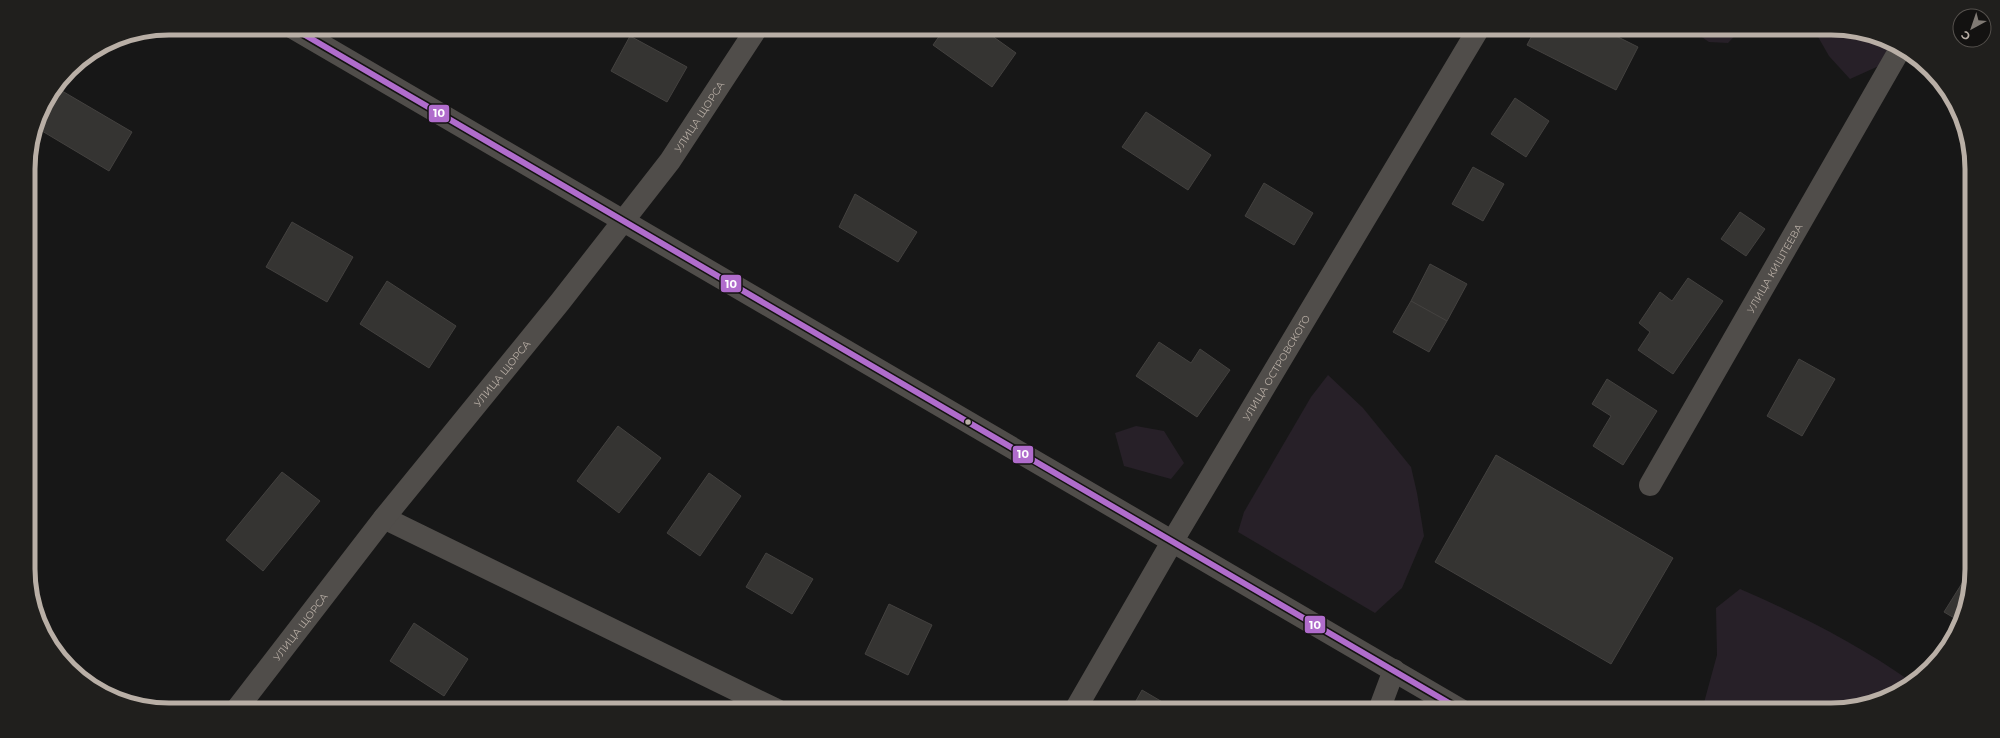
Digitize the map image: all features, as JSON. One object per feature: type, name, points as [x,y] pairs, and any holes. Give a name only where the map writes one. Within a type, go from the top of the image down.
[{"type":"street","points":[[305,35],[1449,703]]},
{"type":"street","name":"УЛИЦА ЩОРСА","points":[[241,703],[384,518],[560,302],[670,161],[752,35]]},
{"type":"street","name":"УЛИЦА ОСТРОВСКОГО","points":[[1079,703],[1172,542],[1475,35]]},
{"type":"street","name":"УЛИЦА КИШТЕЕВА","points":[[1650,485],[1898,53]]},
{"type":"street","points":[[384,518],[763,703]]},
{"type":"street","points":[[1382,703],[1394,670]]},
{"type":"shaded area","points":[[1699,35],[1735,35],[1728,43],[1709,42]]},
{"type":"shaded area","points":[[1817,35],[1840,35],[1857,38],[1874,42],[1891,50],[1881,65],[1850,79],[1829,56]]},
{"type":"shaded area","points":[[1328,375],[1363,408],[1411,467],[1417,493],[1424,536],[1402,588],[1375,613],[1238,532],[1244,512],[1311,397]]},
{"type":"shaded area","points":[[1136,426],[1164,431],[1184,463],[1171,479],[1124,466],[1115,433]]},
{"type":"shaded area","points":[[1740,589],[1785,609],[1850,643],[1907,679],[1883,693],[1849,702],[1704,703],[1717,655],[1716,608]]},
{"type":"building","points":[[940,35],[991,35],[1016,53],[992,87],[933,45]]},
{"type":"building","points":[[1532,35],[1614,35],[1638,47],[1616,90],[1527,45]]},
{"type":"building","points":[[630,36],[687,67],[667,102],[611,71]]},
{"type":"building","points":[[61,90],[132,132],[109,171],[41,130],[45,117]]},
{"type":"building","points":[[1515,98],[1549,121],[1526,157],[1491,134]]},
{"type":"building","points":[[1146,112],[1211,155],[1188,190],[1122,147]]},
{"type":"building","points":[[1473,167],[1504,184],[1483,221],[1452,204]]},
{"type":"building","points":[[1264,183],[1313,213],[1294,245],[1245,216]]},
{"type":"building","points":[[855,194],[917,232],[898,262],[839,227]]},
{"type":"building","points":[[1740,212],[1765,229],[1746,256],[1721,239]]},
{"type":"building","points":[[292,222],[353,257],[327,302],[266,267]]},
{"type":"building","points":[[1430,264],[1467,284],[1447,321],[1411,301]]},
{"type":"building","points":[[1688,278],[1723,301],[1673,374],[1638,350],[1650,332],[1639,323],[1660,292],[1672,301]]},
{"type":"building","points":[[387,281],[456,326],[429,368],[360,324]]},
{"type":"building","points":[[1411,301],[1447,321],[1429,352],[1393,332]]},
{"type":"building","points":[[1159,342],[1191,363],[1200,349],[1230,370],[1197,417],[1136,376]]},
{"type":"building","points":[[1799,359],[1835,379],[1802,436],[1767,416]]},
{"type":"building","points":[[1607,379],[1657,411],[1623,465],[1593,446],[1611,416],[1592,404]]},
{"type":"building","points":[[618,426],[661,458],[619,513],[577,481]]},
{"type":"building","points":[[1496,455],[1673,558],[1611,664],[1435,562]]},
{"type":"building","points":[[282,472],[320,501],[263,571],[226,540]]},
{"type":"building","points":[[709,473],[741,496],[700,556],[667,533]]},
{"type":"building","points":[[766,553],[813,579],[792,614],[746,587]]},
{"type":"building","points":[[1965,579],[1958,612],[1955,619],[1944,612]]},
{"type":"building","points":[[889,604],[932,625],[908,675],[865,654]]},
{"type":"building","points":[[414,623],[468,659],[444,696],[390,661]]},
{"type":"building","points":[[1142,690],[1164,703],[1135,703]]},
{"type":"transit line","name":"10","points":[[305,35],[1449,703]]}]
